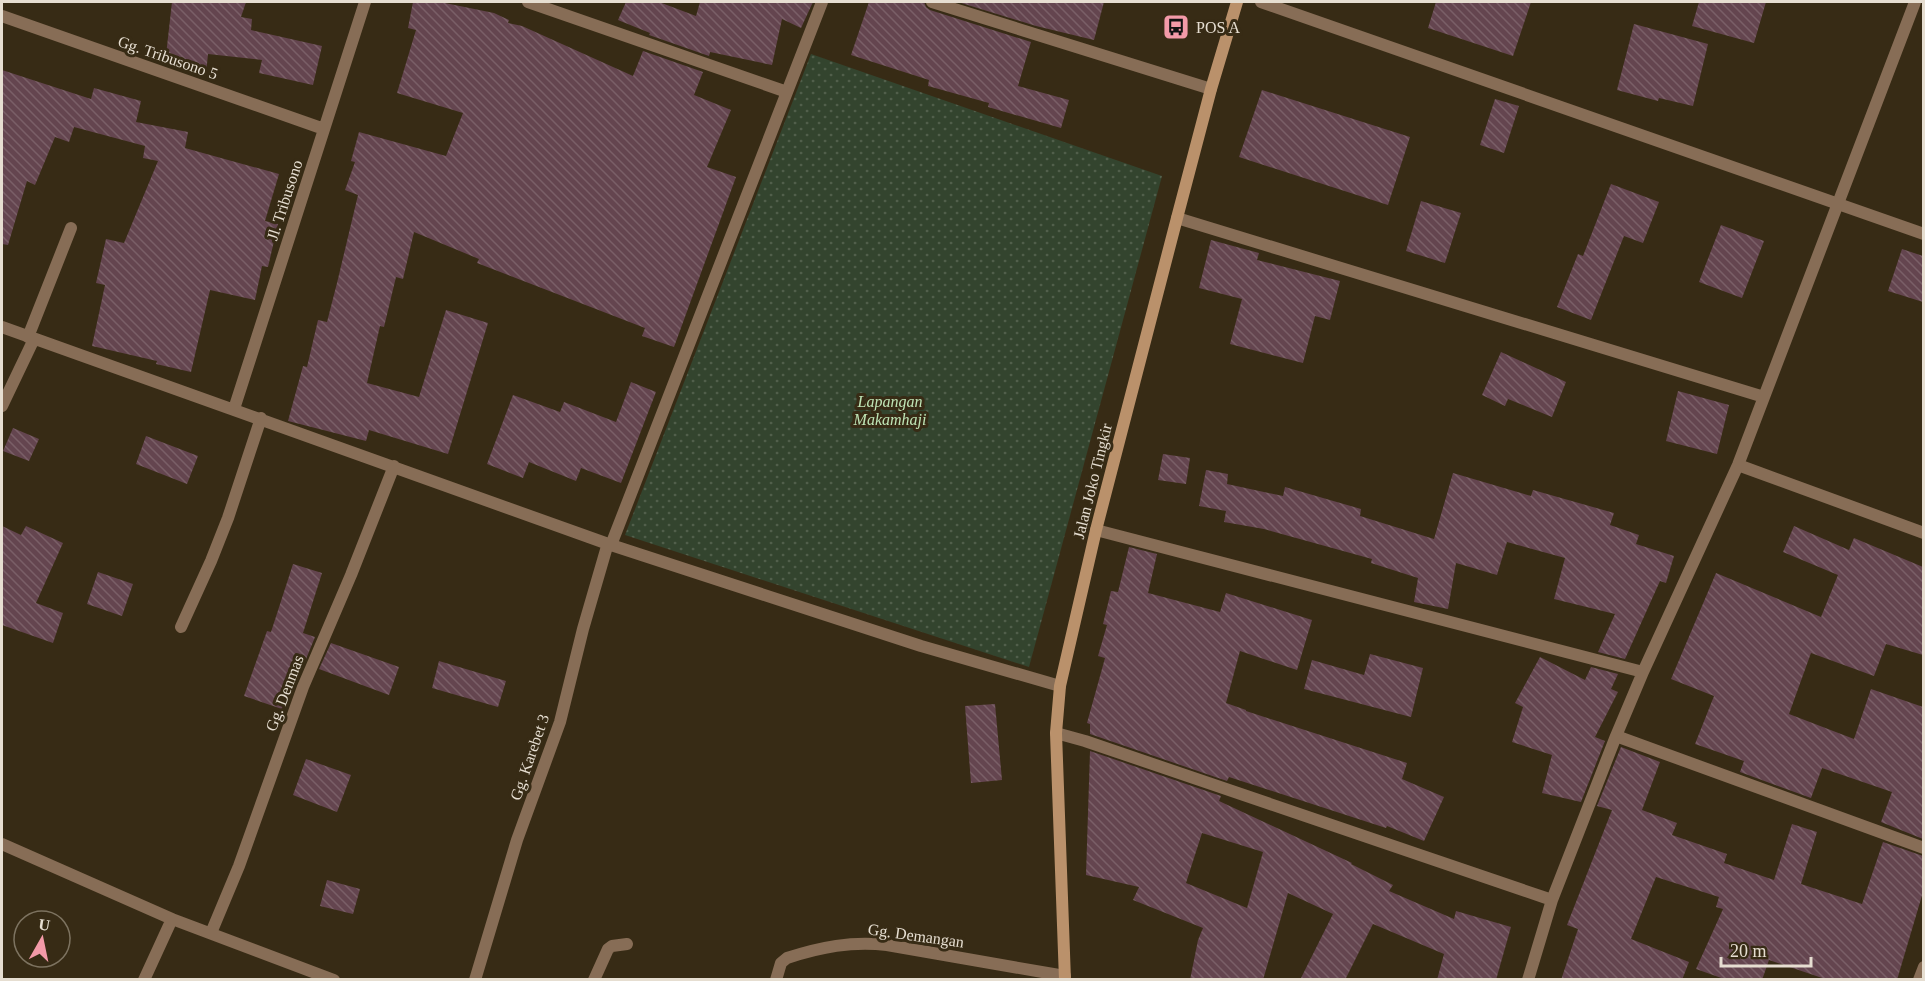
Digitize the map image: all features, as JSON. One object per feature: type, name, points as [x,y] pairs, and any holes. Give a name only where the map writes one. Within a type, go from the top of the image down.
[{"type":"main road","name":"Jalan Joko Tingkir","points":[[1065,978],[1056,733],[1060,686],[1096,530],[1211,89],[1237,2]]},
{"type":"street","name":"Jl. Tribusono","points":[[234,409],[365,2]]},
{"type":"street","points":[[528,2],[787,92]]},
{"type":"street","name":"Gg. Karebet 3","points":[[475,980],[514,850],[560,722],[582,629],[610,544],[822,2]]},
{"type":"street","points":[[932,2],[1211,89]]},
{"type":"street","points":[[1261,2],[1923,234]]},
{"type":"street","points":[[1528,980],[1552,900],[1616,736],[1738,465],[1915,2]]},
{"type":"street","name":"Gg. Tribusono 5","points":[[2,16],[324,129]]},
{"type":"street","points":[[1177,218],[1764,397]]},
{"type":"street","points":[[2,406],[31,338],[71,228]]},
{"type":"street","points":[[2,327],[610,544],[921,646],[1060,686]]},
{"type":"street","points":[[181,627],[215,550],[261,418]]},
{"type":"street","points":[[1738,465],[1923,534]]},
{"type":"street","name":"Gg. Denmas","points":[[211,933],[239,866],[303,687],[394,466]]},
{"type":"street","points":[[1096,530],[1643,672]]},
{"type":"street","points":[[1056,733],[1552,900]]},
{"type":"street","points":[[1616,736],[1923,848]]},
{"type":"street","points":[[2,844],[172,919],[334,980]]},
{"type":"street","points":[[144,980],[172,919]]},
{"type":"street","name":"Gg. Demangan","points":[[776,980],[782,963],[787,958],[824,947],[849,943],[887,945],[1065,978]]},
{"type":"street","points":[[594,980],[608,950],[612,946],[627,944]]},
{"type":"street","points":[[1919,980],[1923,967]]},
{"type":"green space","name":"Lapangan Makamhaji","points":[[811,54],[1162,176],[1029,667],[625,535]]},
{"type":"building","points":[[172,2],[246,2],[241,17],[252,19],[251,30],[322,46],[313,85],[259,73],[262,60],[208,54],[206,74],[188,72],[165,64]]},
{"type":"building","points":[[413,2],[440,2],[494,13],[509,20],[508,23],[522,26],[633,76],[643,51],[703,72],[694,95],[731,110],[707,167],[736,177],[674,347],[642,336],[645,328],[477,263],[479,259],[414,232],[403,279],[396,277],[384,327],[380,326],[367,383],[419,397],[446,310],[488,323],[448,454],[369,430],[366,441],[288,421],[303,366],[307,367],[318,320],[327,322],[337,283],[358,195],[345,190],[355,162],[351,161],[359,132],[446,156],[463,113],[397,93],[416,30],[408,28]]},
{"type":"building","points":[[626,2],[659,2],[696,16],[700,2],[813,2],[801,28],[782,19],[772,65],[710,52],[709,56],[649,35],[650,33],[618,20]]},
{"type":"building","points":[[869,2],[924,2],[930,10],[1031,42],[1018,86],[1069,100],[1061,128],[988,107],[989,103],[928,86],[929,80],[851,55]]},
{"type":"building","points":[[958,2],[1104,2],[1094,40],[1036,26]]},
{"type":"building","points":[[1436,2],[1531,2],[1513,56],[1428,28]]},
{"type":"building","points":[[1699,2],[1766,2],[1754,43],[1692,26]]},
{"type":"building","points":[[1634,24],[1708,44],[1693,106],[1659,98],[1658,101],[1617,90]]},
{"type":"building","points":[[2,70],[91,99],[94,88],[141,101],[136,122],[188,132],[185,148],[279,174],[265,221],[278,224],[268,267],[262,266],[255,300],[210,290],[191,372],[156,364],[157,361],[92,346],[105,285],[96,283],[106,239],[124,243],[158,161],[143,158],[145,146],[74,127],[69,142],[55,137],[35,185],[27,181],[8,245],[2,244]]},
{"type":"building","points":[[1262,90],[1410,137],[1388,205],[1239,157]]},
{"type":"building","points":[[1495,99],[1519,106],[1504,153],[1480,145]]},
{"type":"building","points":[[1611,184],[1659,202],[1643,243],[1624,236],[1591,320],[1557,307],[1578,254],[1583,256]]},
{"type":"building","points":[[1421,201],[1461,213],[1445,263],[1406,251]]},
{"type":"building","points":[[1721,225],[1764,241],[1742,298],[1699,282]]},
{"type":"building","points":[[1211,240],[1259,253],[1257,260],[1340,281],[1330,320],[1315,316],[1303,363],[1230,344],[1242,299],[1199,288]]},
{"type":"building","points":[[1902,249],[1923,256],[1923,302],[1888,291]]},
{"type":"building","points":[[1501,352],[1566,382],[1552,417],[1508,399],[1505,406],[1482,395]]},
{"type":"building","points":[[631,382],[656,392],[621,483],[581,468],[576,481],[529,462],[523,478],[487,464],[513,395],[560,412],[564,402],[616,422]]},
{"type":"building","points":[[1678,391],[1729,405],[1717,454],[1666,441]]},
{"type":"building","points":[[13,428],[39,439],[29,461],[3,451]]},
{"type":"building","points":[[146,436],[198,456],[187,484],[136,464]]},
{"type":"building","points":[[1163,454],[1190,458],[1186,484],[1158,480]]},
{"type":"building","points":[[1206,470],[1228,474],[1227,484],[1283,496],[1285,487],[1361,509],[1360,516],[1434,539],[1453,473],[1531,496],[1533,490],[1614,513],[1610,525],[1639,535],[1636,544],[1674,556],[1666,583],[1660,581],[1625,659],[1598,652],[1615,614],[1554,599],[1565,558],[1507,542],[1497,575],[1456,563],[1448,609],[1414,602],[1418,578],[1371,563],[1372,559],[1264,529],[1224,522],[1226,511],[1199,506]]},
{"type":"building","points":[[2,526],[21,535],[26,526],[63,543],[36,603],[63,613],[53,643],[2,625]]},
{"type":"building","points":[[1794,526],[1849,550],[1854,538],[1923,567],[1923,655],[1886,644],[1874,676],[1811,653],[1789,714],[1854,739],[1871,689],[1923,707],[1923,839],[1881,822],[1892,792],[1822,768],[1811,798],[1740,772],[1744,761],[1695,744],[1714,696],[1671,679],[1716,573],[1821,617],[1838,575],[1783,552]]},
{"type":"building","points":[[1129,547],[1157,554],[1148,593],[1220,612],[1226,593],[1312,620],[1297,670],[1240,651],[1226,703],[1407,763],[1402,779],[1444,797],[1424,841],[1387,826],[1386,828],[1229,777],[1227,781],[1090,734],[1090,724],[1087,723],[1105,658],[1098,656],[1107,625],[1103,624],[1111,591],[1118,592]]},
{"type":"building","points":[[293,564],[322,573],[303,633],[315,637],[304,664],[298,662],[282,709],[244,696],[267,631],[271,632]]},
{"type":"building","points":[[98,572],[133,584],[122,616],[87,604]]},
{"type":"building","points":[[331,643],[399,667],[389,695],[319,669]]},
{"type":"building","points":[[1370,654],[1423,668],[1411,717],[1304,689],[1312,660],[1364,675]]},
{"type":"building","points":[[1540,657],[1585,680],[1591,667],[1618,674],[1611,689],[1618,692],[1595,737],[1605,741],[1581,802],[1542,793],[1552,755],[1512,742],[1523,707],[1515,703]]},
{"type":"building","points":[[439,661],[506,681],[498,707],[432,688]]},
{"type":"building","points":[[995,704],[1002,780],[971,783],[965,706]]},
{"type":"building","points":[[1621,747],[1660,762],[1642,810],[1677,823],[1672,835],[1727,854],[1724,863],[1774,880],[1792,824],[1817,832],[1801,884],[1862,904],[1883,842],[1923,856],[1923,892],[1897,980],[1828,980],[1769,960],[1762,980],[1727,980],[1696,969],[1723,909],[1716,907],[1719,897],[1656,877],[1631,939],[1689,962],[1682,980],[1561,980],[1578,929],[1567,925],[1612,810],[1597,806]]},
{"type":"building","points":[[1090,751],[1221,796],[1219,801],[1352,863],[1393,885],[1389,891],[1454,919],[1456,911],[1511,927],[1496,980],[1437,980],[1444,954],[1373,924],[1345,980],[1300,980],[1333,914],[1288,893],[1263,980],[1190,980],[1198,940],[1203,928],[1133,900],[1139,887],[1086,875]],"holes":[[[1202,833],[1263,852],[1247,908],[1186,883]]]},
{"type":"building","points":[[306,759],[351,775],[337,812],[293,795]]},
{"type":"building","points":[[327,880],[360,889],[353,914],[320,906]]},
{"type":"place","name":"POS A","points":[[1176,27]]}]
